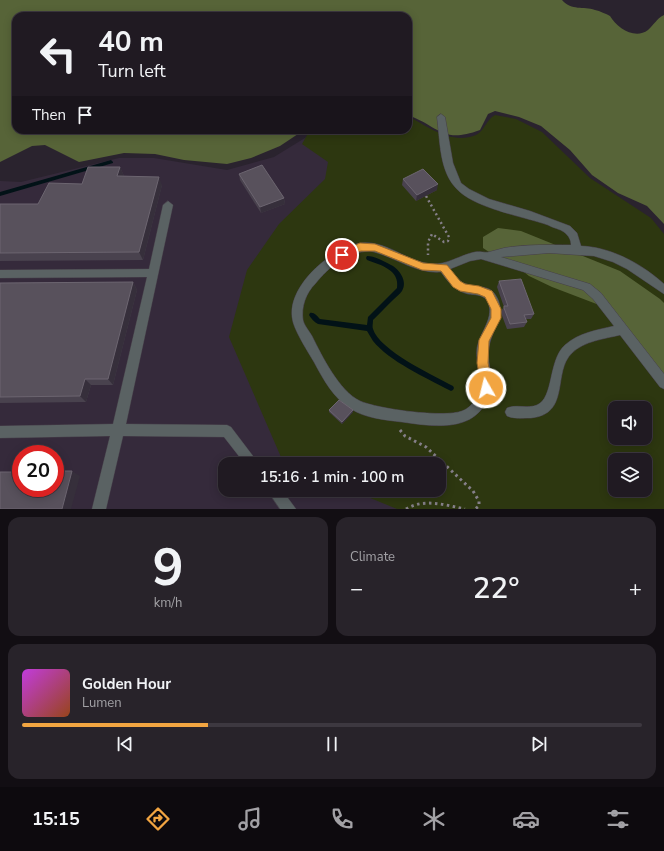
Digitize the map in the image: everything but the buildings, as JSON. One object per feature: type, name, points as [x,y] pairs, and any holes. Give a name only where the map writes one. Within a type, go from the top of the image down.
[{"type":"street","points":[[441,118],[447,160],[453,179],[462,189],[501,208],[525,214],[567,229],[571,232],[575,240],[576,250]]},
{"type":"street","points":[[99,509],[168,205]]},
{"type":"street","points":[[443,267],[456,284],[463,288],[479,290],[489,294],[496,309],[496,318],[484,340],[482,363],[486,380],[484,393],[474,409],[464,416],[449,420],[396,414],[358,407],[336,388],[298,322],[297,316],[301,299],[308,282],[334,259],[349,250],[360,247],[375,248],[422,267],[443,267],[473,256],[481,255],[586,287],[597,296],[664,382]]},
{"type":"street","points":[[488,258],[490,255],[502,251],[586,250],[609,256],[630,266],[664,290]]},
{"type":"street","points":[[0,274],[154,272]]},
{"type":"street","points":[[511,412],[541,410],[552,398],[560,361],[567,349],[581,341],[623,329]]},
{"type":"street","points":[[0,432],[118,430],[227,431],[247,457]]},
{"type":"street","points":[[279,497],[288,509]]},
{"type":"path","points":[[426,196],[449,237],[448,241],[444,242],[433,234],[429,237],[428,267]]},
{"type":"path","points":[[396,414],[397,425],[405,436],[426,447],[473,491],[479,501],[479,506],[475,509]]},
{"type":"path","points":[[406,509],[413,504],[436,504],[465,509]]},
{"type":"shaded area","points":[[311,134],[334,134],[613,509],[0,509],[0,181],[21,182],[119,158],[154,158],[227,170],[274,157]]},
{"type":"green space","points":[[0,0],[562,0],[570,6],[605,13],[610,16],[617,25],[627,31],[638,34],[648,30],[659,18],[664,15],[664,224],[647,206],[618,193],[592,175],[570,150],[541,126],[519,117],[495,111],[488,114],[480,130],[467,134],[449,135],[412,117],[412,12],[12,12],[12,134],[298,134],[280,146],[251,158],[227,164],[184,160],[155,154],[124,153],[79,162],[45,145],[32,146],[0,162]]},
{"type":"green space","points":[[495,115],[516,119],[542,132],[590,178],[651,218],[664,234],[664,509],[397,509],[368,497],[446,497],[446,457],[281,457],[229,337],[247,270],[279,224],[325,179],[328,162],[302,144],[308,134],[412,134],[412,118],[440,133],[458,138],[467,138],[476,135]]},
{"type":"green space","points":[[498,228],[521,231],[620,271],[660,299],[664,303],[664,385],[607,308],[552,287],[529,276],[510,261],[492,254],[483,248],[483,237]]},
{"type":"waterway","points":[[0,194],[111,162]]},
{"type":"waterway","points":[[369,258],[392,268],[397,272],[401,282],[400,289],[370,319],[369,329],[375,339],[399,360],[451,388]]},
{"type":"waterway","points":[[312,315],[318,321],[368,328]]},
{"type":"route","points":[[342,255],[349,250],[360,247],[375,248],[391,253],[422,267],[443,267],[456,284],[463,288],[484,291],[489,294],[493,299],[496,309],[496,318],[484,340],[482,363],[486,380],[486,388]]}]
